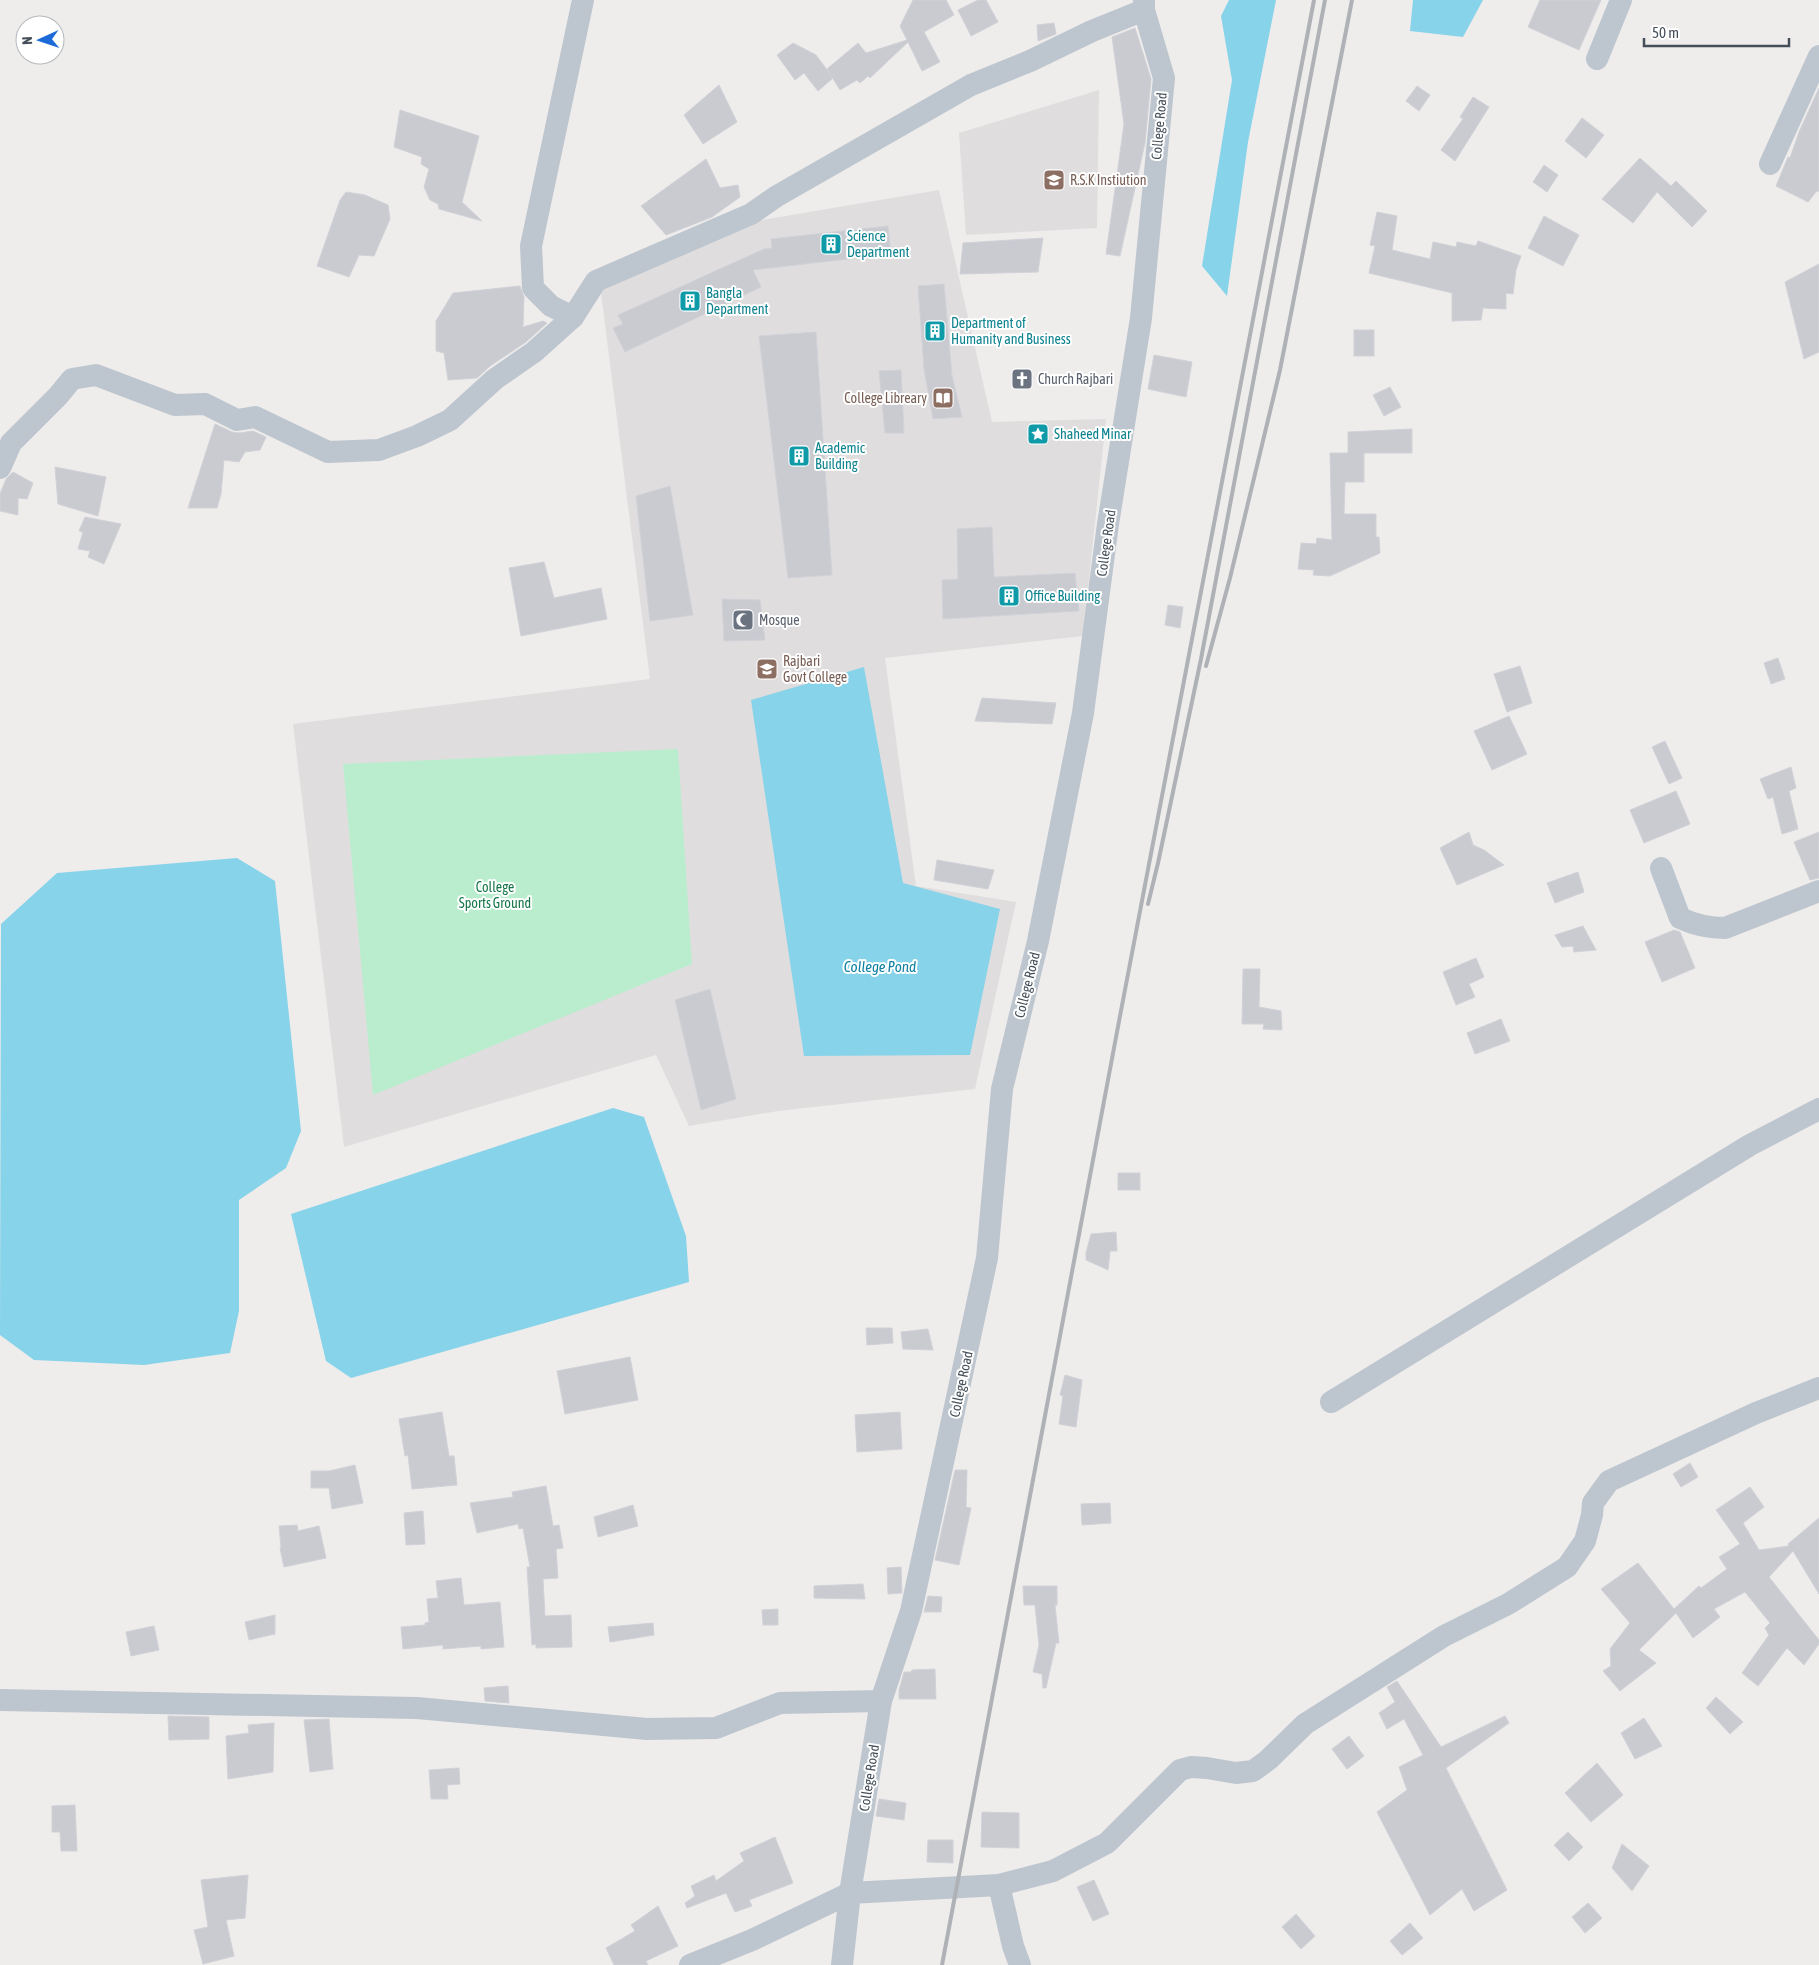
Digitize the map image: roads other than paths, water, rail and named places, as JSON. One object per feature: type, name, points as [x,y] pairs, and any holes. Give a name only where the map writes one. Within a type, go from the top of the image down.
[{"type":"street","points":[[573,317],[551,306],[533,288],[531,246],[583,0]]},
{"type":"street","points":[[1597,59],[1621,0]]},
{"type":"street","points":[[0,468],[6,441],[58,396],[72,380],[96,375],[175,405],[205,404],[237,420],[255,417],[328,452],[379,450],[417,436],[450,420],[495,379],[534,352],[573,317],[596,281],[751,214],[778,196],[971,85],[1030,61],[1144,5]]},
{"type":"street","name":"College Road","points":[[842,1965],[850,1893],[881,1701],[911,1611],[987,1258],[1002,1089],[1038,941],[1083,713],[1108,524],[1141,318],[1164,78],[1144,5]]},
{"type":"street","points":[[1770,164],[1819,56]]},
{"type":"street","points":[[1660,868],[1680,918],[1710,928],[1725,928],[1819,891]]},
{"type":"street","points":[[1331,1402],[1750,1145],[1819,1109]]},
{"type":"street","points":[[690,1965],[752,1940],[850,1893],[999,1885],[1054,1871],[1107,1843],[1180,1770],[1191,1767],[1236,1773],[1253,1771],[1268,1760],[1306,1724],[1444,1636],[1508,1604],[1567,1567],[1585,1541],[1594,1503],[1609,1481],[1756,1413],[1819,1388]]},
{"type":"street","points":[[0,1700],[417,1708],[647,1728],[716,1728],[780,1703],[881,1701]]},
{"type":"street","points":[[999,1885],[1013,1946],[1020,1965]]},
{"type":"water","points":[[1229,0],[1276,0],[1248,142],[1227,296],[1202,266],[1232,80],[1221,16]]},
{"type":"water","points":[[1413,0],[1483,0],[1463,37],[1410,31]]},
{"type":"water","name":"College Pond","points":[[864,667],[903,883],[1000,909],[970,1055],[804,1056],[751,700]]},
{"type":"water","points":[[237,858],[275,881],[301,1131],[286,1168],[239,1200],[239,1311],[230,1353],[144,1365],[34,1360],[0,1335],[1,924],[57,873]]},
{"type":"water","points":[[613,1108],[644,1117],[686,1236],[689,1282],[351,1378],[326,1361],[291,1214]]},
{"type":"railway","points":[[942,1965],[1120,1016],[1314,0]]},
{"type":"railway","points":[[1148,904],[1201,659],[1325,0]]},
{"type":"railway","points":[[1206,666],[1230,578],[1280,370],[1352,0]]},
{"type":"place","name":"R.S.K Instiution","points":[[1054,180]]},
{"type":"place","name":"Science Department","points":[[831,244]]},
{"type":"place","name":"Bangla Department","points":[[690,301]]},
{"type":"place","name":"Department of Humanity and Business","points":[[935,331]]},
{"type":"place","name":"Church Rajbari","points":[[1022,379]]},
{"type":"place","name":"College Libreary","points":[[943,398]]},
{"type":"place","name":"Shaheed Minar","points":[[1038,434]]},
{"type":"place","name":"Academic Building","points":[[799,456]]},
{"type":"place","name":"Office Building","points":[[1009,596]]},
{"type":"place","name":"Mosque","points":[[743,620]]},
{"type":"place","name":"Rajbari Govt College","points":[[767,669]]},
{"type":"park label","name":"College Sports Ground","points":[[495,896]]}]
